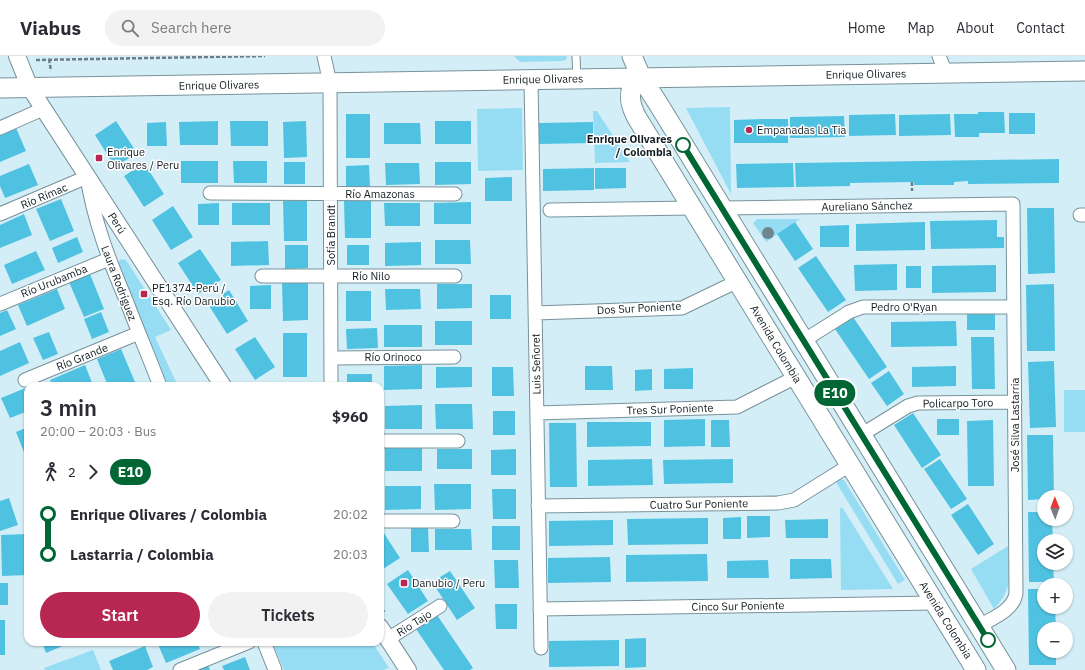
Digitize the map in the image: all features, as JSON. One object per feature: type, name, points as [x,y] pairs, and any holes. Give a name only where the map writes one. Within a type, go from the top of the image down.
[{"type":"main road","points":[[632,56],[641,78],[1006,670]]},
{"type":"main road","name":"Enrique Olivares","points":[[0,88],[641,78],[942,64],[1085,70]]},
{"type":"main road","name":"Avenida Colombia","points":[[641,78],[634,84],[631,92],[634,113],[976,670]]},
{"type":"street","name":"Sofía Brandt","points":[[324,56],[330,83],[331,382]]},
{"type":"street","name":"Perú","points":[[18,58],[30,88],[220,382]]},
{"type":"street","name":"Luis Señoret","points":[[530,80],[541,648]]},
{"type":"street","points":[[0,128],[44,109]]},
{"type":"street","name":"Río Rímac","points":[[0,214],[87,178]]},
{"type":"street","name":"Laura Rodríguez","points":[[87,178],[98,229],[158,382]]},
{"type":"street","name":"Río Amazonas","points":[[210,193],[455,194]]},
{"type":"street","name":"Aureliano Sánchez","points":[[721,208],[1013,204]]},
{"type":"street","name":"José Silva Lastarria","points":[[979,626],[1011,606],[1016,598],[1013,204]]},
{"type":"street","points":[[550,210],[693,208]]},
{"type":"street","name":"Río Urubamba","points":[[0,304],[109,259]]},
{"type":"street","name":"Río Nilo","points":[[262,276],[455,276]]},
{"type":"street","name":"Dos Sur Poniente","points":[[535,313],[682,308],[738,281]]},
{"type":"street","name":"Pedro O'Ryan","points":[[803,340],[854,310],[863,307],[1014,307]]},
{"type":"street","name":"Río Grande","points":[[25,380],[139,333]]},
{"type":"street","name":"Río Orinoco","points":[[331,358],[454,357]]},
{"type":"street","name":"Tres Sur Poniente","points":[[537,413],[737,407],[796,377]]},
{"type":"street","name":"Policarpo Toro","points":[[862,436],[908,406],[918,403],[1015,402]]},
{"type":"street","points":[[384,441],[458,441]]},
{"type":"street","name":"Cuatro Sur Poniente","points":[[538,506],[778,503],[794,500],[850,465]]},
{"type":"street","points":[[384,522],[453,521]]},
{"type":"street","name":"Cinco Sur Poniente","points":[[540,609],[935,603]]},
{"type":"street","name":"Rio Tajo","points":[[384,633],[440,606]]},
{"type":"street","points":[[384,633],[402,668]]},
{"type":"street","points":[[180,670],[239,646]]},
{"type":"street","points":[[266,646],[276,670]]},
{"type":"lane","points":[[576,56],[577,79]]},
{"type":"path","points":[[18,58],[265,56]]},
{"type":"shaded area","points":[[514,56],[567,56],[566,60],[561,61],[520,62]]},
{"type":"shaded area","points":[[730,107],[731,194],[686,108]]},
{"type":"shaded area","points":[[522,108],[523,170],[478,171],[477,109]]},
{"type":"shaded area","points":[[593,111],[597,111],[630,162],[595,163]]},
{"type":"shaded area","points":[[757,219],[800,219],[766,242],[753,223]]},
{"type":"shaded area","points":[[121,259],[126,260],[171,330],[155,337],[176,382],[164,382],[118,266]]},
{"type":"shaded area","points":[[1064,390],[1085,390],[1085,432],[1064,432]]},
{"type":"shaded area","points":[[834,479],[844,480],[905,580],[898,584]]},
{"type":"shaded area","points":[[842,507],[893,589],[841,590],[840,509]]},
{"type":"shaded area","points":[[1008,546],[1009,584],[1003,598],[994,609],[971,569]]},
{"type":"shaded area","points":[[274,646],[375,646],[389,668],[383,670],[284,670]]},
{"type":"shaded area","points":[[93,650],[101,670],[45,670],[44,668]]},
{"type":"building","points":[[978,112],[1004,112],[1005,133],[979,133],[979,137],[955,137],[954,114],[978,114]]},
{"type":"building","points":[[1009,113],[1035,113],[1035,134],[1009,134]]},
{"type":"building","points":[[346,114],[370,114],[370,158],[346,158]]},
{"type":"building","points":[[895,114],[896,135],[849,136],[849,115]]},
{"type":"building","points":[[950,114],[951,135],[899,136],[899,115]]},
{"type":"building","points":[[844,116],[845,137],[790,138],[790,117]]},
{"type":"building","points":[[788,119],[788,143],[734,143],[734,120]]},
{"type":"building","points":[[116,121],[137,153],[115,167],[95,135]]},
{"type":"building","points":[[218,121],[218,145],[180,145],[179,122]]},
{"type":"building","points":[[230,121],[268,121],[268,146],[231,146]]},
{"type":"building","points":[[306,121],[307,157],[284,158],[283,122]]},
{"type":"building","points":[[435,121],[471,121],[471,144],[435,144]]},
{"type":"building","points":[[166,122],[167,146],[147,146],[147,123]]},
{"type":"building","points":[[593,122],[593,143],[539,144],[539,123]]},
{"type":"building","points":[[384,123],[420,123],[421,144],[384,144]]},
{"type":"building","points":[[16,128],[26,151],[0,162],[0,135]]},
{"type":"building","points":[[1059,159],[1059,183],[968,184],[968,181],[954,182],[954,185],[914,185],[914,182],[850,183],[850,186],[796,187],[795,163]]},
{"type":"building","points":[[181,161],[218,161],[218,183],[181,183]]},
{"type":"building","points":[[233,161],[267,161],[267,183],[234,183]]},
{"type":"building","points":[[284,162],[305,162],[305,184],[284,184]]},
{"type":"building","points":[[435,162],[471,162],[471,184],[435,185]]},
{"type":"building","points":[[144,163],[164,194],[144,207],[124,176]]},
{"type":"building","points":[[385,163],[419,163],[420,184],[386,185]]},
{"type":"building","points":[[793,163],[794,187],[737,188],[736,164]]},
{"type":"building","points":[[29,164],[38,185],[5,198],[0,186],[0,176]]},
{"type":"building","points":[[369,165],[370,187],[346,188],[346,166]]},
{"type":"building","points":[[594,168],[594,190],[543,191],[543,169]]},
{"type":"building","points":[[595,168],[626,168],[626,188],[595,189]]},
{"type":"building","points":[[512,177],[512,201],[485,201],[485,178]]},
{"type":"building","points":[[61,199],[74,231],[50,241],[36,209]]},
{"type":"building","points":[[283,201],[307,201],[307,241],[284,241]]},
{"type":"building","points":[[344,201],[371,201],[371,238],[345,238]]},
{"type":"building","points":[[471,202],[471,224],[434,224],[434,203]]},
{"type":"building","points":[[219,203],[219,225],[198,225],[198,204]]},
{"type":"building","points":[[232,203],[270,203],[270,225],[232,225]]},
{"type":"building","points":[[384,203],[420,203],[420,226],[385,226]]},
{"type":"building","points":[[173,206],[193,237],[171,250],[152,220]]},
{"type":"building","points":[[1027,208],[1054,208],[1055,273],[1028,274]]},
{"type":"building","points":[[24,214],[32,235],[0,248],[0,225]]},
{"type":"building","points":[[997,220],[997,237],[1004,237],[1004,248],[931,249],[930,221]]},
{"type":"building","points":[[795,222],[813,249],[795,261],[777,234]]},
{"type":"building","points":[[925,222],[925,250],[856,251],[856,224]]},
{"type":"building","points":[[849,225],[849,247],[820,247],[820,226]]},
{"type":"building","points":[[77,237],[83,252],[58,263],[52,248]]},
{"type":"building","points":[[435,240],[470,240],[471,264],[435,264]]},
{"type":"building","points":[[268,241],[269,265],[231,266],[231,242]]},
{"type":"building","points":[[421,242],[421,265],[385,266],[385,243]]},
{"type":"building","points":[[285,245],[308,245],[308,268],[285,269]]},
{"type":"building","points":[[347,245],[369,245],[369,265],[347,265]]},
{"type":"building","points":[[200,249],[221,280],[198,294],[178,263]]},
{"type":"building","points":[[36,251],[45,270],[12,284],[4,265]]},
{"type":"building","points":[[816,256],[846,300],[828,312],[798,268]]},
{"type":"building","points":[[897,264],[897,290],[855,291],[854,265]]},
{"type":"building","points":[[996,265],[996,292],[932,293],[932,266]]},
{"type":"building","points":[[906,266],[921,266],[921,288],[906,288]]},
{"type":"building","points":[[90,274],[104,309],[84,317],[69,282]]},
{"type":"building","points":[[282,283],[308,283],[308,320],[283,321]]},
{"type":"building","points":[[437,284],[472,284],[472,308],[437,309]]},
{"type":"building","points":[[1054,284],[1055,351],[1027,351],[1026,285]]},
{"type":"building","points":[[271,285],[271,309],[250,309],[250,286]]},
{"type":"building","points":[[57,289],[65,309],[27,326],[18,305]]},
{"type":"building","points":[[385,289],[420,289],[421,309],[386,310]]},
{"type":"building","points":[[229,290],[248,321],[227,334],[208,304]]},
{"type":"building","points":[[346,291],[371,291],[371,321],[346,321]]},
{"type":"building","points":[[490,295],[511,295],[511,319],[490,319]]},
{"type":"building","points":[[7,310],[16,329],[0,336],[0,313]]},
{"type":"building","points":[[101,312],[109,332],[92,339],[84,319]]},
{"type":"building","points":[[995,312],[995,330],[967,330],[967,313]]},
{"type":"building","points":[[853,317],[887,367],[869,379],[835,329]]},
{"type":"building","points":[[435,321],[472,321],[472,345],[435,345]]},
{"type":"building","points":[[956,321],[957,346],[891,347],[891,322]]},
{"type":"building","points":[[384,325],[422,325],[422,347],[384,347]]},
{"type":"building","points":[[377,328],[378,348],[347,349],[346,329]]},
{"type":"building","points":[[49,332],[58,354],[43,360],[33,338]]},
{"type":"building","points":[[283,333],[307,333],[307,377],[283,377]]},
{"type":"building","points":[[255,337],[275,367],[255,380],[235,349]]},
{"type":"building","points":[[971,337],[994,337],[995,389],[972,389]]},
{"type":"building","points":[[20,342],[29,363],[0,376],[0,351]]},
{"type":"building","points":[[121,349],[135,382],[106,382],[97,359]]},
{"type":"building","points":[[1054,361],[1056,427],[1030,428],[1028,362]]},
{"type":"building","points":[[85,365],[92,382],[51,382],[50,380]]},
{"type":"building","points":[[422,365],[422,389],[384,390],[384,366]]},
{"type":"building","points":[[585,366],[612,366],[613,390],[585,390]]},
{"type":"building","points":[[956,366],[956,386],[912,387],[912,367]]},
{"type":"building","points":[[436,367],[472,367],[472,387],[436,388]]},
{"type":"building","points":[[492,367],[513,367],[514,396],[492,396]]},
{"type":"building","points":[[693,368],[693,389],[664,389],[664,369]]},
{"type":"building","points":[[652,369],[652,390],[635,391],[635,370]]},
{"type":"building","points":[[889,371],[904,394],[887,406],[871,383]]},
{"type":"building","points":[[347,374],[372,374],[372,382],[347,382]]},
{"type":"building","points":[[24,389],[24,413],[10,418],[1,398]]},
{"type":"building","points":[[435,404],[472,404],[473,429],[436,429]]},
{"type":"building","points":[[422,405],[422,429],[385,429],[385,406]]},
{"type":"building","points":[[493,411],[515,411],[515,435],[493,435]]},
{"type":"building","points":[[913,413],[941,455],[922,468],[894,425]]},
{"type":"building","points":[[705,419],[705,446],[664,447],[664,420]]},
{"type":"building","points":[[937,419],[959,419],[959,435],[937,435]]},
{"type":"building","points":[[711,420],[729,420],[730,447],[711,447]]},
{"type":"building","points":[[993,420],[994,486],[968,486],[967,421]]},
{"type":"building","points":[[587,422],[651,422],[651,446],[587,447]]},
{"type":"building","points":[[549,423],[576,423],[577,487],[550,487]]},
{"type":"building","points":[[24,429],[24,452],[16,432]]},
{"type":"building","points":[[1027,435],[1053,435],[1054,490],[1037,490],[1037,499],[1028,500]]},
{"type":"building","points":[[385,448],[422,448],[422,471],[385,471]]},
{"type":"building","points":[[437,449],[472,449],[472,469],[437,469]]},
{"type":"building","points":[[516,449],[516,475],[491,475],[491,450]]},
{"type":"building","points":[[652,459],[653,485],[588,486],[588,460]]},
{"type":"building","points":[[733,459],[733,483],[664,484],[663,460]]},
{"type":"building","points":[[940,459],[967,499],[951,509],[924,469]]},
{"type":"building","points":[[434,484],[471,484],[471,509],[435,510]]},
{"type":"building","points":[[385,486],[421,486],[421,509],[385,510]]},
{"type":"building","points":[[492,489],[516,489],[516,519],[493,519]]},
{"type":"building","points":[[9,498],[18,525],[0,531],[0,501]]},
{"type":"building","points":[[968,504],[994,544],[978,555],[951,515]]},
{"type":"building","points":[[1028,512],[1037,512],[1037,526],[1052,526],[1053,534],[1037,534],[1037,570],[1053,570],[1054,578],[1037,578],[1037,582],[1029,582]]},
{"type":"building","points":[[747,516],[770,516],[770,537],[747,538]]},
{"type":"building","points":[[741,517],[741,539],[723,539],[723,518]]},
{"type":"building","points":[[708,518],[708,544],[628,545],[627,519]]},
{"type":"building","points":[[828,519],[828,538],[786,538],[785,520]]},
{"type":"building","points":[[613,520],[613,545],[549,546],[549,521]]},
{"type":"building","points":[[492,526],[520,526],[520,550],[492,550]]},
{"type":"building","points":[[411,528],[428,528],[429,552],[411,552]]},
{"type":"building","points":[[435,529],[471,529],[472,550],[435,550]]},
{"type":"building","points":[[384,533],[400,558],[384,568]]},
{"type":"building","points":[[24,534],[24,575],[2,576],[1,535]]},
{"type":"building","points":[[707,554],[708,581],[626,582],[626,555]]},
{"type":"building","points":[[610,557],[611,582],[548,583],[548,558]]},
{"type":"building","points":[[790,559],[831,559],[832,578],[790,579]]},
{"type":"building","points":[[494,560],[518,560],[519,588],[495,588]]},
{"type":"building","points":[[768,560],[769,578],[727,578],[727,561]]},
{"type":"building","points":[[408,570],[428,601],[408,614],[387,584]]},
{"type":"building","points":[[450,571],[475,608],[457,620],[432,582]]},
{"type":"building","points":[[0,583],[8,583],[8,605],[0,605]]},
{"type":"building","points":[[1028,589],[1037,589],[1037,614],[1055,614],[1056,622],[1037,622],[1037,658],[1056,658],[1056,665],[1029,665]]},
{"type":"building","points":[[495,604],[517,604],[517,629],[496,629]]},
{"type":"building","points":[[437,615],[473,668],[470,670],[444,670],[416,629]]},
{"type":"building","points":[[0,620],[5,620],[5,655],[0,655]]},
{"type":"building","points":[[646,638],[646,667],[625,668],[625,639]]},
{"type":"building","points":[[619,640],[619,666],[549,667],[549,641]]},
{"type":"building","points":[[43,646],[63,646],[46,653]]},
{"type":"building","points":[[145,646],[153,667],[147,670],[113,670],[109,661]]},
{"type":"building","points":[[159,646],[199,646],[200,649],[166,663]]},
{"type":"building","points":[[245,657],[250,670],[224,670],[222,666]]},
{"type":"building","points":[[208,665],[210,670],[196,670]]},
{"type":"bus line","name":"E10","points":[[683,145],[988,640]]},
{"type":"place","name":"Empanadas La Tia","points":[[749,130]]},
{"type":"place","name":"Enrique Olivares / Colombia","points":[[683,145]]},
{"type":"place","name":"Enrique Olivares / Peru","points":[[99,158]]},
{"type":"place","name":"PE1374-Perú / Esq. Río Danubio","points":[[144,294]]},
{"type":"place","name":"Danubio / Peru","points":[[404,583]]}]
